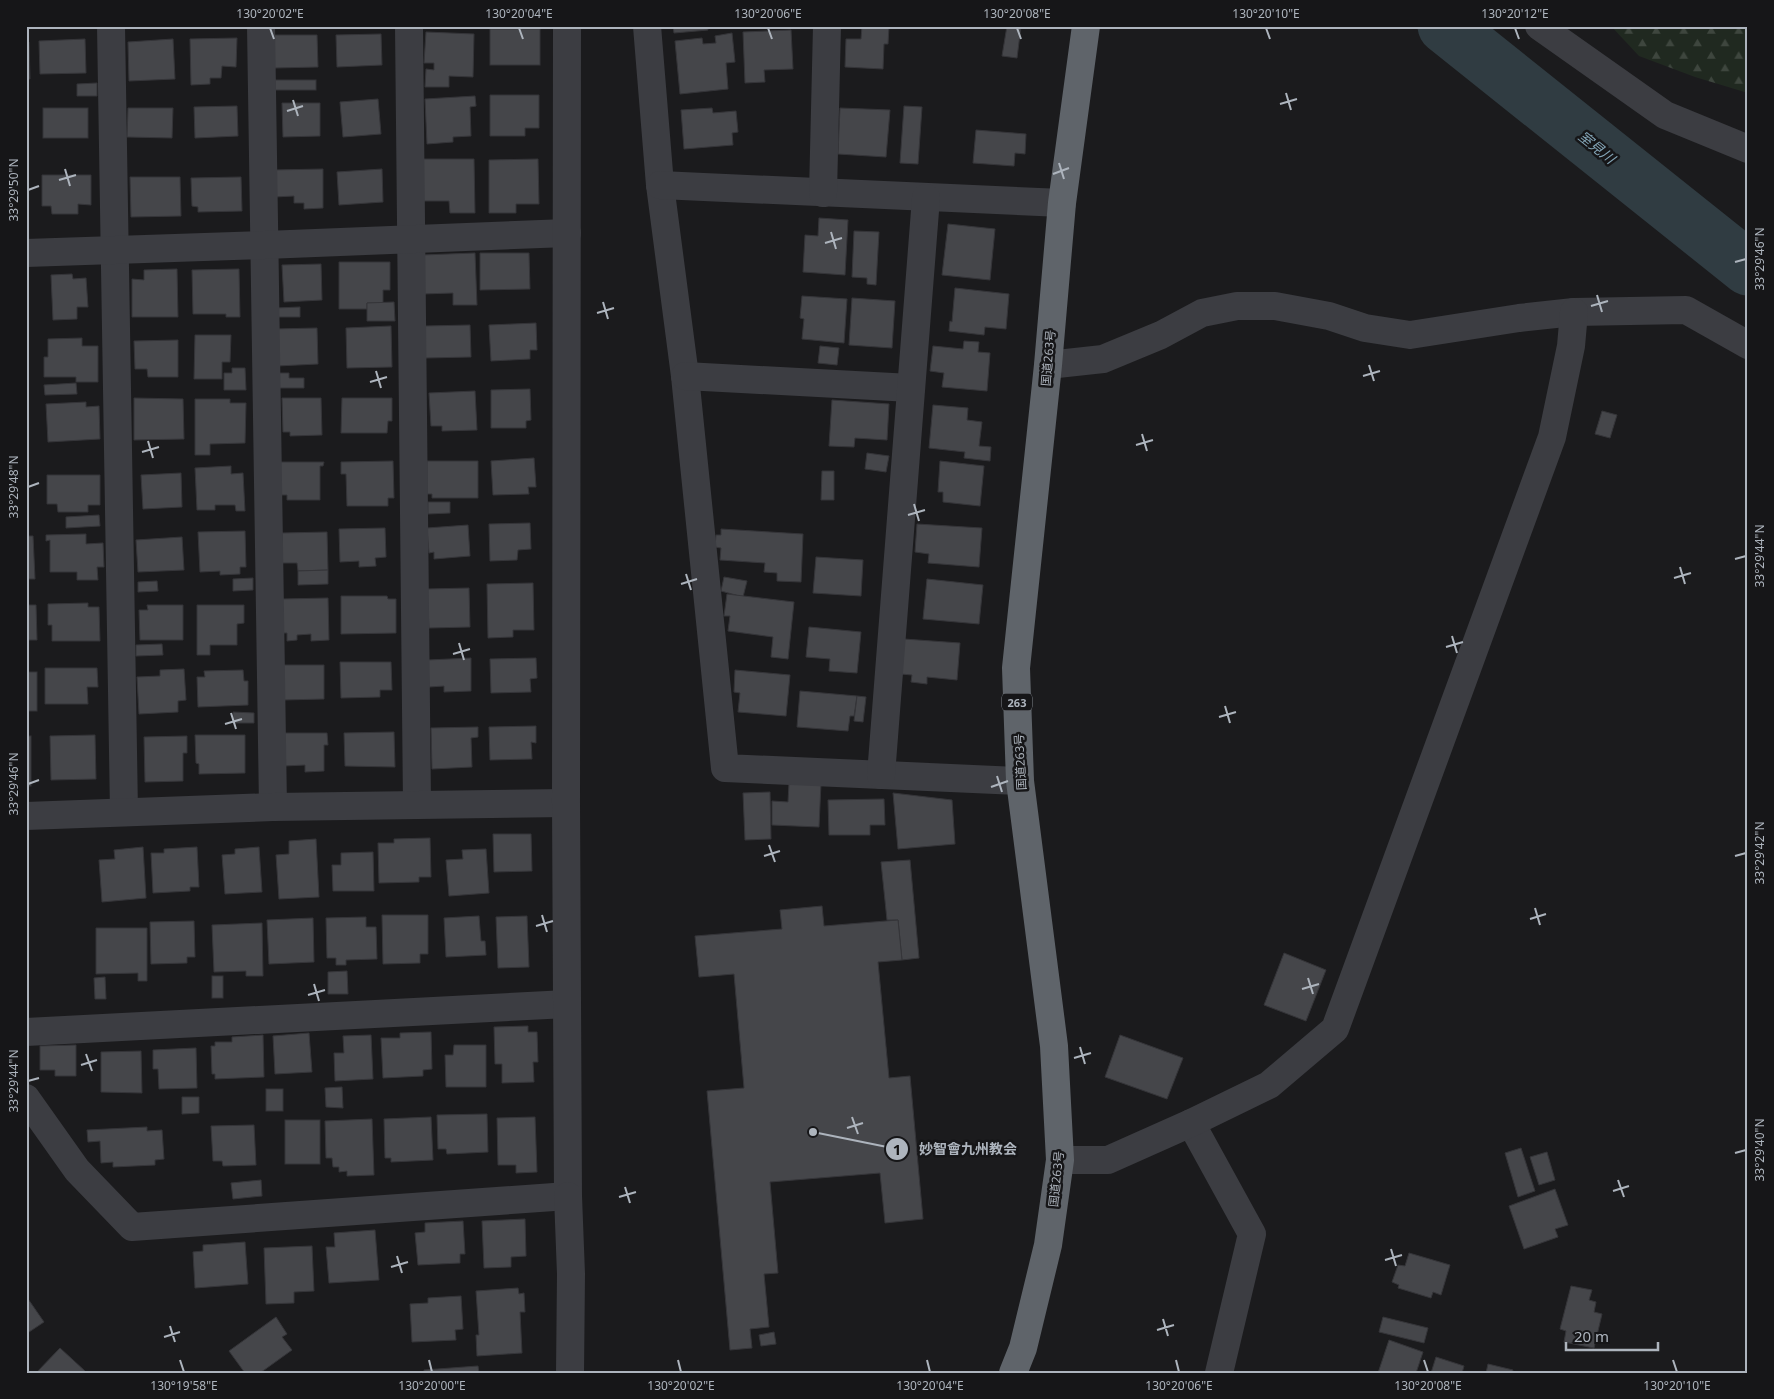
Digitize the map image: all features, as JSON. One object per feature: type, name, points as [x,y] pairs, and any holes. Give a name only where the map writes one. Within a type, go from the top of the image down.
[{"type":"highway","name":"国道263号","points":[[1013,1373],[1023,1348],[1048,1245],[1060,1160],[1054,1046],[1020,781],[1016,668],[1048,365],[1062,203],[1086,26]]},
{"type":"street","points":[[111,26],[124,812]]},
{"type":"street","points":[[261,26],[273,806]]},
{"type":"street","points":[[409,26],[417,805]]},
{"type":"street","points":[[567,26],[566,803],[568,1196],[571,1274],[570,1373]]},
{"type":"street","points":[[647,26],[660,185],[685,376],[725,768],[1020,781]]},
{"type":"street","points":[[824,193],[827,26]]},
{"type":"street","points":[[1539,26],[1665,115],[1748,149]]},
{"type":"street","points":[[660,185],[1062,203]]},
{"type":"street","points":[[881,775],[926,198]]},
{"type":"street","points":[[26,253],[567,232]]},
{"type":"street","points":[[1048,365],[1102,359],[1161,335],[1202,313],[1237,306],[1276,306],[1329,316],[1365,328],[1410,335],[1519,318],[1574,312],[1686,310],[1748,345]]},
{"type":"street","points":[[1060,1160],[1108,1160],[1191,1123],[1269,1085],[1335,1029],[1552,437],[1572,346],[1574,312]]},
{"type":"street","points":[[685,376],[911,388]]},
{"type":"street","points":[[26,816],[273,806],[566,803]]},
{"type":"street","points":[[26,1032],[567,1004]]},
{"type":"street","points":[[26,1098],[77,1170],[132,1228],[568,1196]]},
{"type":"street","points":[[1191,1123],[1252,1234],[1219,1373]]},
{"type":"green space","points":[[1611,26],[1748,26],[1748,93],[1695,77],[1639,56]]},
{"type":"building","points":[[673,26],[707,26],[708,30],[674,33]]},
{"type":"building","points":[[862,26],[889,26],[888,44],[884,44],[883,69],[845,67],[846,39],[861,39]]},
{"type":"building","points":[[1007,26],[1021,26],[1017,58],[1002,56]]},
{"type":"building","points":[[490,29],[540,29],[540,65],[490,65]]},
{"type":"building","points":[[791,30],[793,69],[764,70],[765,82],[745,83],[743,32]]},
{"type":"building","points":[[426,32],[474,34],[473,77],[449,76],[449,87],[425,87],[426,69],[434,70],[434,63],[424,63]]},
{"type":"building","points":[[732,33],[735,62],[726,63],[728,89],[680,94],[675,41],[702,38],[703,44],[716,43],[715,36]]},
{"type":"building","points":[[381,34],[382,65],[337,67],[336,35]]},
{"type":"building","points":[[273,35],[317,35],[318,67],[274,68]]},
{"type":"building","points":[[237,38],[236,67],[222,66],[221,78],[210,78],[210,84],[191,85],[190,39]]},
{"type":"building","points":[[85,39],[86,73],[40,74],[39,41]]},
{"type":"building","points":[[173,39],[175,79],[129,81],[128,42]]},
{"type":"building","points":[[26,42],[29,42],[30,79],[26,79]]},
{"type":"building","points":[[275,80],[316,80],[316,90],[275,90]]},
{"type":"building","points":[[97,83],[97,96],[77,96],[77,84]]},
{"type":"building","points":[[490,95],[539,95],[539,128],[525,128],[525,136],[490,136]]},
{"type":"building","points":[[475,96],[476,106],[470,107],[471,136],[453,137],[453,142],[427,144],[425,99]]},
{"type":"building","points":[[378,99],[381,134],[343,137],[340,102]]},
{"type":"building","points":[[282,103],[320,103],[320,136],[283,137]]},
{"type":"building","points":[[237,106],[238,136],[195,138],[194,107]]},
{"type":"building","points":[[904,106],[922,107],[918,164],[900,163]]},
{"type":"building","points":[[43,108],[88,108],[88,138],[43,138]]},
{"type":"building","points":[[128,108],[173,108],[172,138],[127,137]]},
{"type":"building","points":[[712,108],[713,113],[736,111],[738,132],[732,133],[733,145],[684,149],[681,110]]},
{"type":"building","points":[[840,108],[890,110],[886,157],[838,154]]},
{"type":"building","points":[[976,130],[1026,134],[1025,154],[1015,153],[1014,166],[973,163]]},
{"type":"building","points":[[420,159],[474,159],[475,213],[450,213],[449,201],[420,201]]},
{"type":"building","points":[[538,159],[539,204],[516,204],[516,213],[489,213],[489,160]]},
{"type":"building","points":[[323,169],[323,208],[304,209],[304,203],[294,203],[294,196],[274,197],[273,170]]},
{"type":"building","points":[[382,169],[383,202],[339,205],[337,172]]},
{"type":"building","points":[[42,175],[91,175],[91,205],[78,204],[78,214],[52,214],[51,206],[42,206]]},
{"type":"building","points":[[130,177],[180,177],[181,216],[131,217]]},
{"type":"building","points":[[241,177],[242,211],[198,212],[198,207],[192,206],[191,178]]},
{"type":"building","points":[[819,218],[848,220],[845,275],[803,272],[805,235],[818,236]]},
{"type":"building","points":[[948,224],[995,229],[990,280],[942,275]]},
{"type":"building","points":[[854,231],[879,232],[876,285],[867,284],[867,278],[852,277]]},
{"type":"building","points":[[475,253],[477,305],[453,305],[453,293],[422,294],[422,255]]},
{"type":"building","points":[[480,253],[529,253],[530,289],[480,290]]},
{"type":"building","points":[[339,262],[390,262],[390,290],[383,290],[383,303],[367,303],[367,309],[339,309]]},
{"type":"building","points":[[321,264],[322,300],[284,302],[282,265]]},
{"type":"building","points":[[177,269],[178,317],[132,317],[132,279],[144,280],[144,270]]},
{"type":"building","points":[[239,269],[240,317],[226,317],[226,314],[193,314],[192,270]]},
{"type":"building","points":[[72,274],[73,279],[86,278],[88,307],[77,307],[77,319],[53,320],[51,275]]},
{"type":"building","points":[[955,288],[1009,294],[1006,329],[985,327],[984,335],[949,331],[950,321],[952,322]]},
{"type":"building","points":[[802,296],[847,299],[844,343],[802,339],[804,319],[800,318]]},
{"type":"building","points":[[852,298],[895,301],[892,348],[849,345]]},
{"type":"building","points":[[394,302],[395,321],[367,321],[367,303]]},
{"type":"building","points":[[300,307],[300,317],[276,317],[276,308]]},
{"type":"building","points":[[536,323],[537,350],[530,350],[530,359],[491,361],[489,325]]},
{"type":"building","points":[[470,325],[471,357],[425,358],[425,326]]},
{"type":"building","points":[[391,326],[392,367],[347,368],[346,328]]},
{"type":"building","points":[[317,328],[318,364],[277,366],[275,329]]},
{"type":"building","points":[[195,335],[231,335],[230,362],[222,362],[222,379],[194,379]]},
{"type":"building","points":[[82,338],[82,346],[98,346],[98,382],[76,382],[76,377],[44,377],[44,357],[48,357],[48,339]]},
{"type":"building","points":[[178,340],[178,377],[148,377],[147,369],[135,369],[134,341]]},
{"type":"building","points":[[964,341],[979,342],[978,352],[990,353],[987,391],[942,387],[944,373],[930,371],[933,346],[963,349]]},
{"type":"building","points":[[820,346],[839,348],[837,365],[818,363]]},
{"type":"building","points":[[232,368],[245,368],[246,390],[224,390],[224,373],[232,373]]},
{"type":"building","points":[[278,373],[289,373],[289,378],[304,378],[304,388],[278,388]]},
{"type":"building","points":[[76,383],[77,394],[45,395],[44,385]]},
{"type":"building","points":[[530,389],[531,420],[526,421],[526,428],[491,428],[491,390]]},
{"type":"building","points":[[475,391],[477,430],[442,431],[442,426],[431,426],[429,393]]},
{"type":"building","points":[[134,398],[183,399],[184,439],[134,440]]},
{"type":"building","points":[[282,398],[321,398],[322,435],[290,436],[290,432],[283,432]]},
{"type":"building","points":[[342,398],[392,398],[392,421],[388,421],[387,433],[341,433]]},
{"type":"building","points":[[195,399],[230,399],[230,403],[246,403],[245,443],[210,444],[210,455],[195,455]]},
{"type":"building","points":[[832,400],[889,404],[887,440],[855,438],[854,447],[829,446]]},
{"type":"building","points":[[86,402],[86,407],[99,406],[100,439],[48,442],[46,404]]},
{"type":"building","points":[[933,405],[968,408],[967,420],[982,422],[979,446],[991,447],[990,461],[964,458],[965,452],[929,448]]},
{"type":"building","points":[[1602,411],[1617,415],[1610,438],[1595,434]]},
{"type":"building","points":[[867,453],[889,456],[886,472],[865,469]]},
{"type":"building","points":[[534,458],[536,487],[528,487],[529,494],[493,495],[491,461]]},
{"type":"building","points":[[393,461],[394,498],[388,498],[388,506],[347,506],[346,474],[341,474],[341,462]]},
{"type":"building","points":[[427,461],[478,461],[478,498],[432,498],[432,494],[427,494]]},
{"type":"building","points":[[940,461],[984,466],[980,506],[943,502],[943,492],[938,492]]},
{"type":"building","points":[[279,462],[324,462],[323,466],[320,466],[320,500],[287,500],[287,495],[279,495]]},
{"type":"building","points":[[231,466],[231,474],[243,473],[245,511],[236,511],[235,505],[215,505],[215,510],[197,510],[195,468]]},
{"type":"building","points":[[822,471],[834,471],[834,500],[821,500]]},
{"type":"building","points":[[181,473],[182,507],[143,509],[141,475]]},
{"type":"building","points":[[47,475],[100,475],[100,505],[88,505],[88,512],[58,512],[57,504],[47,504]]},
{"type":"building","points":[[428,502],[450,502],[450,513],[428,514]]},
{"type":"building","points":[[99,515],[100,526],[66,528],[66,517]]},
{"type":"building","points":[[530,523],[531,549],[518,550],[517,560],[490,561],[489,524]]},
{"type":"building","points":[[917,524],[982,528],[979,567],[928,563],[929,554],[915,552]]},
{"type":"building","points":[[468,525],[470,556],[434,559],[434,552],[429,553],[427,528]]},
{"type":"building","points":[[385,528],[386,557],[375,558],[376,566],[359,567],[359,561],[340,562],[339,529]]},
{"type":"building","points":[[721,529],[803,534],[801,582],[777,581],[777,573],[764,572],[765,563],[720,560],[721,548],[715,547],[716,535],[721,535]]},
{"type":"building","points":[[245,531],[246,567],[240,567],[240,574],[220,575],[220,571],[200,572],[198,532]]},
{"type":"building","points":[[327,532],[328,570],[298,571],[297,563],[282,563],[282,533]]},
{"type":"building","points":[[86,534],[86,544],[103,543],[104,567],[97,567],[98,580],[77,580],[77,572],[50,572],[50,540],[46,541],[46,535]]},
{"type":"building","points":[[26,536],[33,536],[35,579],[26,579]]},
{"type":"building","points":[[182,537],[184,570],[138,572],[136,540]]},
{"type":"building","points":[[816,557],[863,560],[861,596],[813,593]]},
{"type":"building","points":[[328,570],[328,584],[298,585],[298,571]]},
{"type":"building","points":[[724,577],[747,581],[743,597],[721,591]]},
{"type":"building","points":[[253,578],[253,590],[233,591],[233,579]]},
{"type":"building","points":[[927,579],[983,585],[979,624],[923,619]]},
{"type":"building","points":[[157,581],[158,591],[138,592],[138,582]]},
{"type":"building","points":[[533,583],[534,630],[513,630],[513,637],[488,638],[487,584]]},
{"type":"building","points":[[469,588],[470,627],[429,628],[427,589]]},
{"type":"building","points":[[727,594],[794,602],[788,659],[771,657],[773,637],[728,631],[730,616],[724,616]]},
{"type":"building","points":[[341,596],[387,596],[388,599],[396,599],[396,633],[341,634]]},
{"type":"building","points":[[328,598],[329,640],[311,641],[311,634],[297,635],[297,640],[287,641],[287,633],[283,633],[282,599]]},
{"type":"building","points":[[88,603],[88,607],[99,607],[100,641],[52,641],[52,625],[48,625],[48,604]]},
{"type":"building","points":[[26,605],[36,605],[37,640],[26,640]]},
{"type":"building","points":[[147,605],[183,605],[183,640],[140,640],[139,610],[148,610]]},
{"type":"building","points":[[197,605],[244,605],[244,623],[237,624],[237,645],[210,645],[210,655],[197,655]]},
{"type":"building","points":[[809,627],[861,632],[857,673],[829,671],[830,659],[806,657]]},
{"type":"building","points":[[904,639],[960,643],[957,680],[927,677],[927,684],[911,682],[912,675],[901,674]]},
{"type":"building","points":[[162,644],[163,655],[136,656],[136,645]]},
{"type":"building","points":[[471,658],[471,691],[444,692],[444,686],[429,687],[428,660]]},
{"type":"building","points":[[536,658],[537,678],[530,679],[531,692],[491,693],[490,659]]},
{"type":"building","points":[[340,662],[391,662],[392,690],[380,690],[380,697],[341,698]]},
{"type":"building","points":[[283,665],[324,665],[324,699],[283,700]]},
{"type":"building","points":[[45,668],[97,668],[98,687],[87,687],[88,704],[45,704]]},
{"type":"building","points":[[184,669],[186,700],[178,701],[178,712],[139,714],[137,677],[160,676],[160,670]]},
{"type":"building","points":[[243,670],[244,681],[248,681],[248,705],[198,707],[197,677],[205,677],[204,671]]},
{"type":"building","points":[[735,670],[790,675],[786,716],[738,712],[740,693],[734,692]]},
{"type":"building","points":[[26,672],[37,672],[37,711],[26,711]]},
{"type":"building","points":[[800,691],[857,696],[854,716],[850,716],[848,731],[797,727]]},
{"type":"building","points":[[857,696],[866,697],[863,722],[854,721]]},
{"type":"building","points":[[233,712],[254,713],[254,723],[233,723]]},
{"type":"building","points":[[536,726],[536,743],[531,742],[532,759],[490,760],[489,727]]},
{"type":"building","points":[[478,727],[478,737],[471,738],[472,767],[432,769],[431,728]]},
{"type":"building","points":[[394,732],[395,767],[345,766],[344,733]]},
{"type":"building","points":[[283,733],[327,733],[328,745],[324,745],[324,771],[305,772],[305,765],[284,766]]},
{"type":"building","points":[[95,735],[96,779],[51,780],[50,736]]},
{"type":"building","points":[[195,735],[245,735],[245,773],[199,774],[199,764],[196,763]]},
{"type":"building","points":[[26,736],[31,736],[31,786],[26,786]]},
{"type":"building","points":[[187,736],[187,753],[183,753],[183,781],[145,782],[144,737]]},
{"type":"building","points":[[789,783],[821,783],[819,827],[772,825],[772,801],[788,802]]},
{"type":"building","points":[[770,792],[771,839],[745,840],[743,793]]},
{"type":"building","points":[[893,793],[952,800],[955,844],[898,849]]},
{"type":"building","points":[[884,799],[885,825],[870,825],[870,835],[829,835],[828,800]]},
{"type":"building","points":[[493,834],[531,834],[532,871],[494,872]]},
{"type":"building","points":[[430,838],[431,877],[419,877],[419,882],[379,883],[378,843],[394,843],[394,839]]},
{"type":"building","points":[[316,839],[319,897],[279,899],[276,855],[289,854],[289,841]]},
{"type":"building","points":[[143,847],[146,898],[102,902],[99,860],[115,859],[114,850]]},
{"type":"building","points":[[197,847],[199,887],[190,887],[190,891],[153,893],[151,853],[164,853],[164,849]]},
{"type":"building","points":[[259,847],[262,892],[225,894],[222,855],[235,854],[235,849]]},
{"type":"building","points":[[486,849],[489,893],[449,896],[446,860],[463,859],[462,850]]},
{"type":"building","points":[[373,852],[374,891],[333,891],[332,865],[341,865],[341,853]]},
{"type":"building","points":[[910,860],[919,958],[902,960],[898,920],[887,920],[881,862]]},
{"type":"building","points":[[822,906],[824,926],[898,920],[902,960],[878,962],[889,1078],[910,1076],[923,1219],[885,1223],[880,1173],[770,1182],[778,1273],[764,1274],[769,1327],[750,1329],[752,1348],[730,1350],[707,1091],[744,1088],[734,974],[699,977],[695,936],[782,929],[780,910]]},
{"type":"building","points":[[382,915],[428,915],[428,954],[420,954],[420,963],[383,964]]},
{"type":"building","points":[[479,916],[481,941],[485,941],[486,955],[446,957],[444,918]]},
{"type":"building","points":[[527,916],[529,967],[498,968],[496,917]]},
{"type":"building","points":[[366,917],[366,927],[376,927],[377,959],[346,960],[346,965],[336,965],[336,958],[327,958],[326,918]]},
{"type":"building","points":[[313,918],[314,962],[269,964],[267,920]]},
{"type":"building","points":[[194,921],[195,957],[187,957],[187,963],[151,964],[150,922]]},
{"type":"building","points":[[262,923],[263,976],[246,976],[246,971],[214,972],[212,925]]},
{"type":"building","points":[[96,928],[147,928],[147,981],[138,981],[138,973],[96,974]]},
{"type":"building","points":[[1284,953],[1326,970],[1306,1021],[1264,1005]]},
{"type":"building","points":[[347,971],[348,994],[328,994],[328,972]]},
{"type":"building","points":[[212,976],[223,976],[223,998],[212,998]]},
{"type":"building","points":[[105,977],[106,999],[95,999],[94,978]]},
{"type":"building","points":[[528,1026],[528,1032],[537,1032],[538,1062],[533,1062],[534,1082],[502,1083],[502,1064],[495,1064],[494,1027]]},
{"type":"building","points":[[431,1032],[432,1069],[423,1070],[423,1076],[383,1078],[381,1038],[400,1038],[400,1033]]},
{"type":"building","points":[[309,1033],[312,1072],[275,1074],[273,1036]]},
{"type":"building","points":[[263,1035],[264,1077],[215,1079],[215,1074],[212,1074],[211,1046],[215,1046],[215,1042],[232,1042],[232,1037]]},
{"type":"building","points":[[371,1035],[373,1079],[335,1081],[334,1053],[344,1053],[343,1036]]},
{"type":"building","points":[[1120,1035],[1183,1058],[1167,1099],[1105,1077]]},
{"type":"building","points":[[76,1045],[76,1076],[55,1076],[55,1070],[40,1070],[40,1046]]},
{"type":"building","points":[[454,1045],[486,1045],[486,1087],[446,1087],[445,1055],[453,1055]]},
{"type":"building","points":[[196,1048],[197,1088],[159,1089],[158,1069],[153,1069],[153,1050]]},
{"type":"building","points":[[141,1051],[142,1093],[101,1092],[101,1052]]},
{"type":"building","points":[[342,1087],[343,1108],[326,1107],[325,1088]]},
{"type":"building","points":[[266,1089],[283,1089],[283,1111],[266,1111]]},
{"type":"building","points":[[182,1097],[199,1097],[199,1113],[182,1114]]},
{"type":"building","points":[[487,1114],[488,1152],[447,1154],[446,1149],[438,1149],[437,1115]]},
{"type":"building","points":[[431,1117],[433,1160],[391,1162],[391,1158],[385,1158],[384,1119]]},
{"type":"building","points":[[535,1117],[537,1172],[516,1173],[516,1165],[498,1165],[497,1118]]},
{"type":"building","points":[[372,1119],[374,1175],[347,1176],[347,1171],[339,1172],[339,1167],[333,1167],[332,1158],[326,1158],[325,1121]]},
{"type":"building","points":[[285,1120],[320,1120],[320,1164],[285,1164]]},
{"type":"building","points":[[254,1125],[256,1165],[223,1166],[222,1161],[213,1161],[211,1126]]},
{"type":"building","points":[[147,1127],[147,1131],[162,1130],[164,1159],[155,1160],[155,1165],[113,1167],[113,1162],[101,1163],[100,1141],[88,1142],[87,1130]]},
{"type":"building","points":[[1521,1148],[1535,1191],[1518,1197],[1505,1153]]},
{"type":"building","points":[[1547,1152],[1555,1180],[1539,1185],[1530,1157]]},
{"type":"building","points":[[261,1180],[262,1196],[233,1199],[231,1183]]},
{"type":"building","points":[[1555,1189],[1568,1225],[1555,1229],[1558,1237],[1524,1249],[1509,1206]]},
{"type":"building","points":[[525,1219],[526,1256],[511,1257],[511,1267],[484,1268],[482,1221]]},
{"type":"building","points":[[463,1221],[465,1254],[460,1254],[460,1263],[418,1265],[415,1233],[425,1232],[425,1223]]},
{"type":"building","points":[[375,1230],[379,1280],[329,1283],[326,1247],[335,1247],[334,1233]]},
{"type":"building","points":[[245,1242],[248,1284],[195,1288],[193,1252],[203,1251],[203,1245]]},
{"type":"building","points":[[312,1246],[314,1291],[294,1292],[294,1303],[266,1304],[264,1248]]},
{"type":"building","points":[[1409,1253],[1450,1265],[1441,1295],[1433,1292],[1431,1298],[1398,1288],[1399,1285],[1392,1282],[1398,1265],[1405,1266]]},
{"type":"building","points":[[1571,1286],[1592,1290],[1589,1300],[1596,1302],[1594,1312],[1602,1314],[1594,1348],[1564,1342],[1566,1331],[1560,1329]]},
{"type":"building","points":[[518,1288],[519,1294],[524,1293],[525,1312],[520,1312],[522,1353],[477,1356],[476,1335],[479,1335],[476,1291]]},
{"type":"building","points":[[26,1296],[44,1322],[26,1334]]},
{"type":"building","points":[[461,1296],[463,1329],[455,1330],[456,1340],[412,1342],[410,1304],[428,1303],[428,1298]]},
{"type":"building","points":[[276,1317],[287,1334],[282,1337],[292,1350],[260,1373],[245,1373],[229,1351]]},
{"type":"building","points":[[1383,1317],[1428,1328],[1424,1343],[1379,1332]]},
{"type":"building","points":[[774,1332],[776,1344],[761,1346],[759,1335]]},
{"type":"building","points":[[1389,1340],[1423,1352],[1416,1373],[1378,1373]]},
{"type":"building","points":[[60,1348],[85,1371],[83,1373],[36,1373]]},
{"type":"building","points":[[1436,1357],[1464,1366],[1462,1373],[1431,1373]]},
{"type":"building","points":[[1488,1364],[1513,1370],[1512,1373],[1486,1373]]},
{"type":"building","points":[[478,1366],[479,1373],[424,1373],[424,1370]]},
{"type":"waterway","name":"室見川","points":[[1445,26],[1748,268]]},
{"type":"place","name":"妙智會九州教会","points":[[813,1132]]}]
